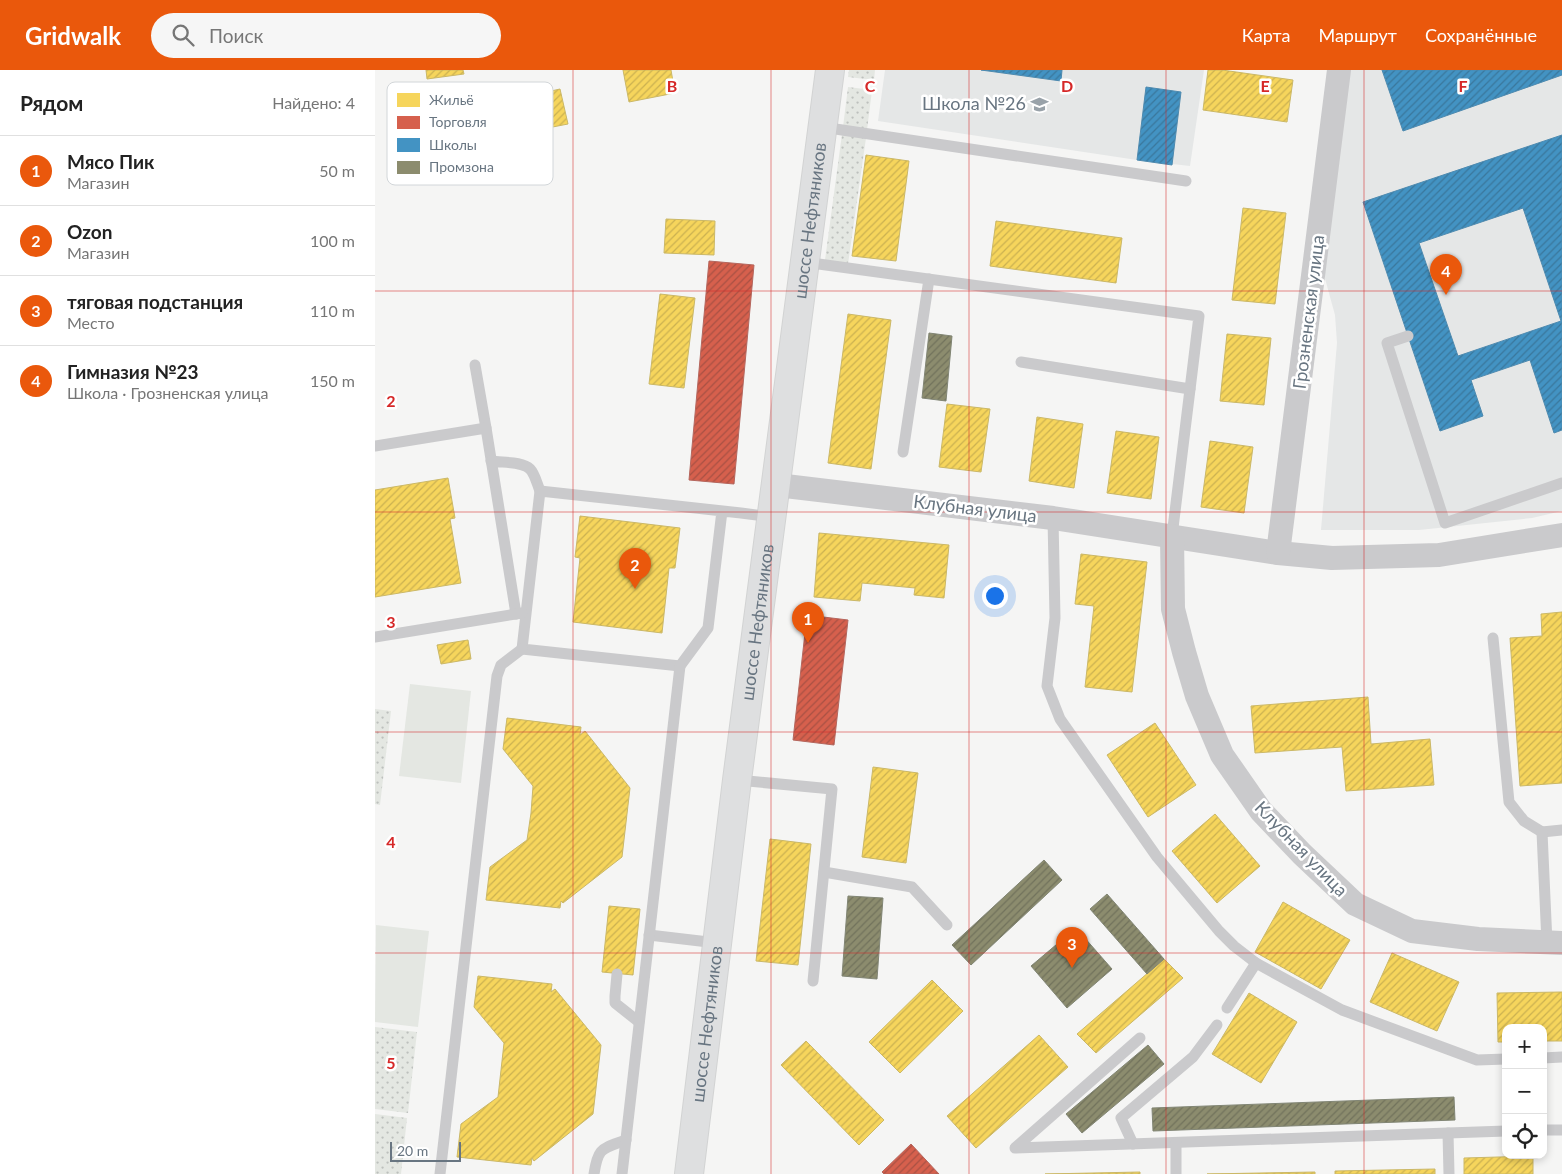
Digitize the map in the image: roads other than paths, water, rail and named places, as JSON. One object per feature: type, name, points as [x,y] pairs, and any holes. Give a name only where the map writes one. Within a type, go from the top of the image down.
[{"type":"main road","name":"шоссе Нефтяников","points":[[689,1174],[737,780],[773,517],[804,262],[830,70]]},
{"type":"street","name":"Грозненская улица","points":[[1280,542],[1339,70]]},
{"type":"street","name":"Клубная улица","points":[[777,485],[1053,518],[1172,536],[1280,542],[1331,558],[1439,554],[1562,535]]},
{"type":"street","name":"Клубная улица","points":[[1172,536],[1173,609],[1197,696],[1222,755],[1261,811],[1301,854],[1355,904],[1411,931],[1478,939],[1555,943]]},
{"type":"lane","points":[[822,127],[1186,180]]},
{"type":"lane","points":[[804,262],[1199,316],[1172,536]]},
{"type":"lane","points":[[903,452],[929,279]]},
{"type":"lane","points":[[1408,336],[1387,343],[1445,522],[1562,483]]},
{"type":"lane","points":[[1021,362],[1190,389]]},
{"type":"lane","points":[[475,365],[491,462],[521,614],[522,649]]},
{"type":"lane","points":[[375,446],[486,428]]},
{"type":"lane","points":[[491,462],[521,465],[529,468],[540,491],[521,614]]},
{"type":"lane","points":[[540,491],[773,517]]},
{"type":"lane","points":[[622,1174],[680,666],[708,628],[722,511]]},
{"type":"lane","points":[[1053,518],[1055,618],[1047,686],[1060,719],[1157,857],[1219,931],[1234,946],[1256,963],[1342,1010],[1477,1060],[1502,1059]]},
{"type":"lane","points":[[375,637],[521,614]]},
{"type":"lane","points":[[1493,638],[1509,802],[1524,822],[1542,832],[1562,830]]},
{"type":"lane","points":[[440,1174],[497,676],[501,665],[522,649],[680,666]]},
{"type":"lane","points":[[737,780],[832,789],[813,981]]},
{"type":"lane","points":[[1542,832],[1555,943]]},
{"type":"lane","points":[[824,872],[912,887],[947,925]]},
{"type":"lane","points":[[649,935],[717,943]]},
{"type":"lane","points":[[1227,1008],[1256,963]]},
{"type":"lane","points":[[617,974],[615,1002],[639,1022]]},
{"type":"lane","points":[[1133,1144],[1121,1118],[1193,1057],[1217,1025]]},
{"type":"lane","points":[[1141,1038],[1015,1148],[1502,1132]]},
{"type":"lane","points":[[1547,1058],[1562,1058]]},
{"type":"lane","points":[[1547,1130],[1562,1130]]},
{"type":"lane","points":[[1448,1133],[1449,1174]]},
{"type":"lane","points":[[594,1174],[596,1159],[599,1153],[626,1140]]},
{"type":"lane","points":[[1176,1142],[1177,1174]]},
{"type":"place","name":"Школа №26","points":[[1040,104]]},
{"type":"place","name":"Гимназия №23","points":[[1446,295]]},
{"type":"place","name":"Ozon","points":[[635,589]]},
{"type":"place","name":"Мясо Пик","points":[[808,643]]},
{"type":"place","name":"тяговая подстанция","points":[[1072,968]]}]
